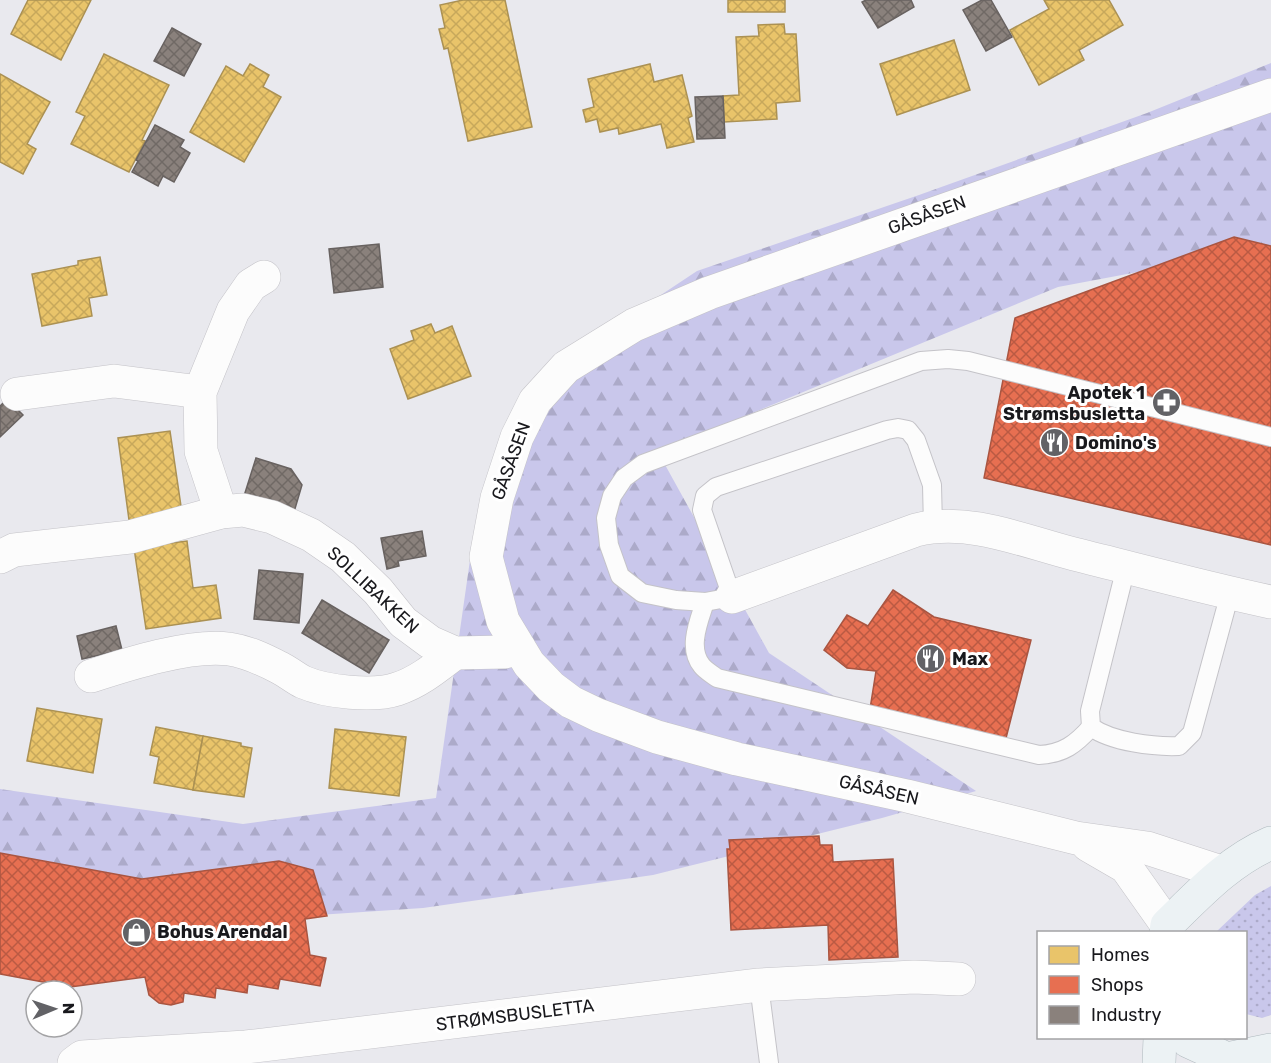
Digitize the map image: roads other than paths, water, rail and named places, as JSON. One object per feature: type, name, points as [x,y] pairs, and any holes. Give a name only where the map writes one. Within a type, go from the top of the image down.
[{"type":"main road","points":[[1167,929],[1221,872],[1271,841]]},
{"type":"main road","points":[[1159,1063],[1160,1039]]},
{"type":"main road","points":[[1187,1039],[1227,1059],[1271,1050]]},
{"type":"street","name":"GÅSÅSEN","points":[[1221,872],[1147,848],[1076,838],[907,796],[737,759],[657,737],[598,715],[571,702],[551,687],[529,664],[503,621],[486,557],[496,498],[517,437],[535,401],[566,367],[634,325],[709,294],[1271,95]]},
{"type":"street","points":[[221,512],[201,451],[200,392],[233,311],[250,285],[264,277]]},
{"type":"street","points":[[17,394],[114,381],[200,392]]},
{"type":"street","name":"SOLLIBAKKEN","points":[[0,557],[14,550],[130,537],[221,512],[243,510],[272,517],[311,535],[343,557],[378,591],[403,622],[430,642],[455,652],[505,652],[519,648]]},
{"type":"street","points":[[718,599],[916,530],[933,526],[956,526],[979,528],[1271,602]]},
{"type":"street","points":[[91,676],[141,660],[197,650],[226,649],[253,654],[302,681],[322,689],[360,693],[397,689],[431,671],[455,652]]},
{"type":"street","name":"GÅSÅSEN","points":[[1076,838],[1126,867],[1167,929]]},
{"type":"street","name":"STRØMSBUSLETTA","points":[[74,1063],[82,1057],[247,1055],[759,985],[915,977],[959,979]]},
{"type":"lane","points":[[718,599],[676,600],[642,593],[620,576],[609,545],[606,518],[612,496],[624,478],[643,464],[921,361],[948,359],[968,361],[1271,437]]},
{"type":"lane","points":[[933,526],[932,485],[916,440],[908,430],[898,428],[716,487],[705,496],[702,510],[718,599],[694,638],[696,656],[702,667],[717,678],[1039,755],[1053,755],[1066,750],[1091,727],[1090,711],[1126,567]]},
{"type":"lane","points":[[1091,727],[1101,734],[1159,747],[1179,746],[1192,733],[1230,593]]},
{"type":"lane","points":[[759,985],[769,1063]]},
{"type":"place","name":"Apotek 1 Strømsbusletta","points":[[1166,403]]},
{"type":"place","name":"Domino's","points":[[1054,443]]},
{"type":"place","name":"Max","points":[[931,659]]},
{"type":"place","name":"Bohus Arendal","points":[[136,932]]}]
